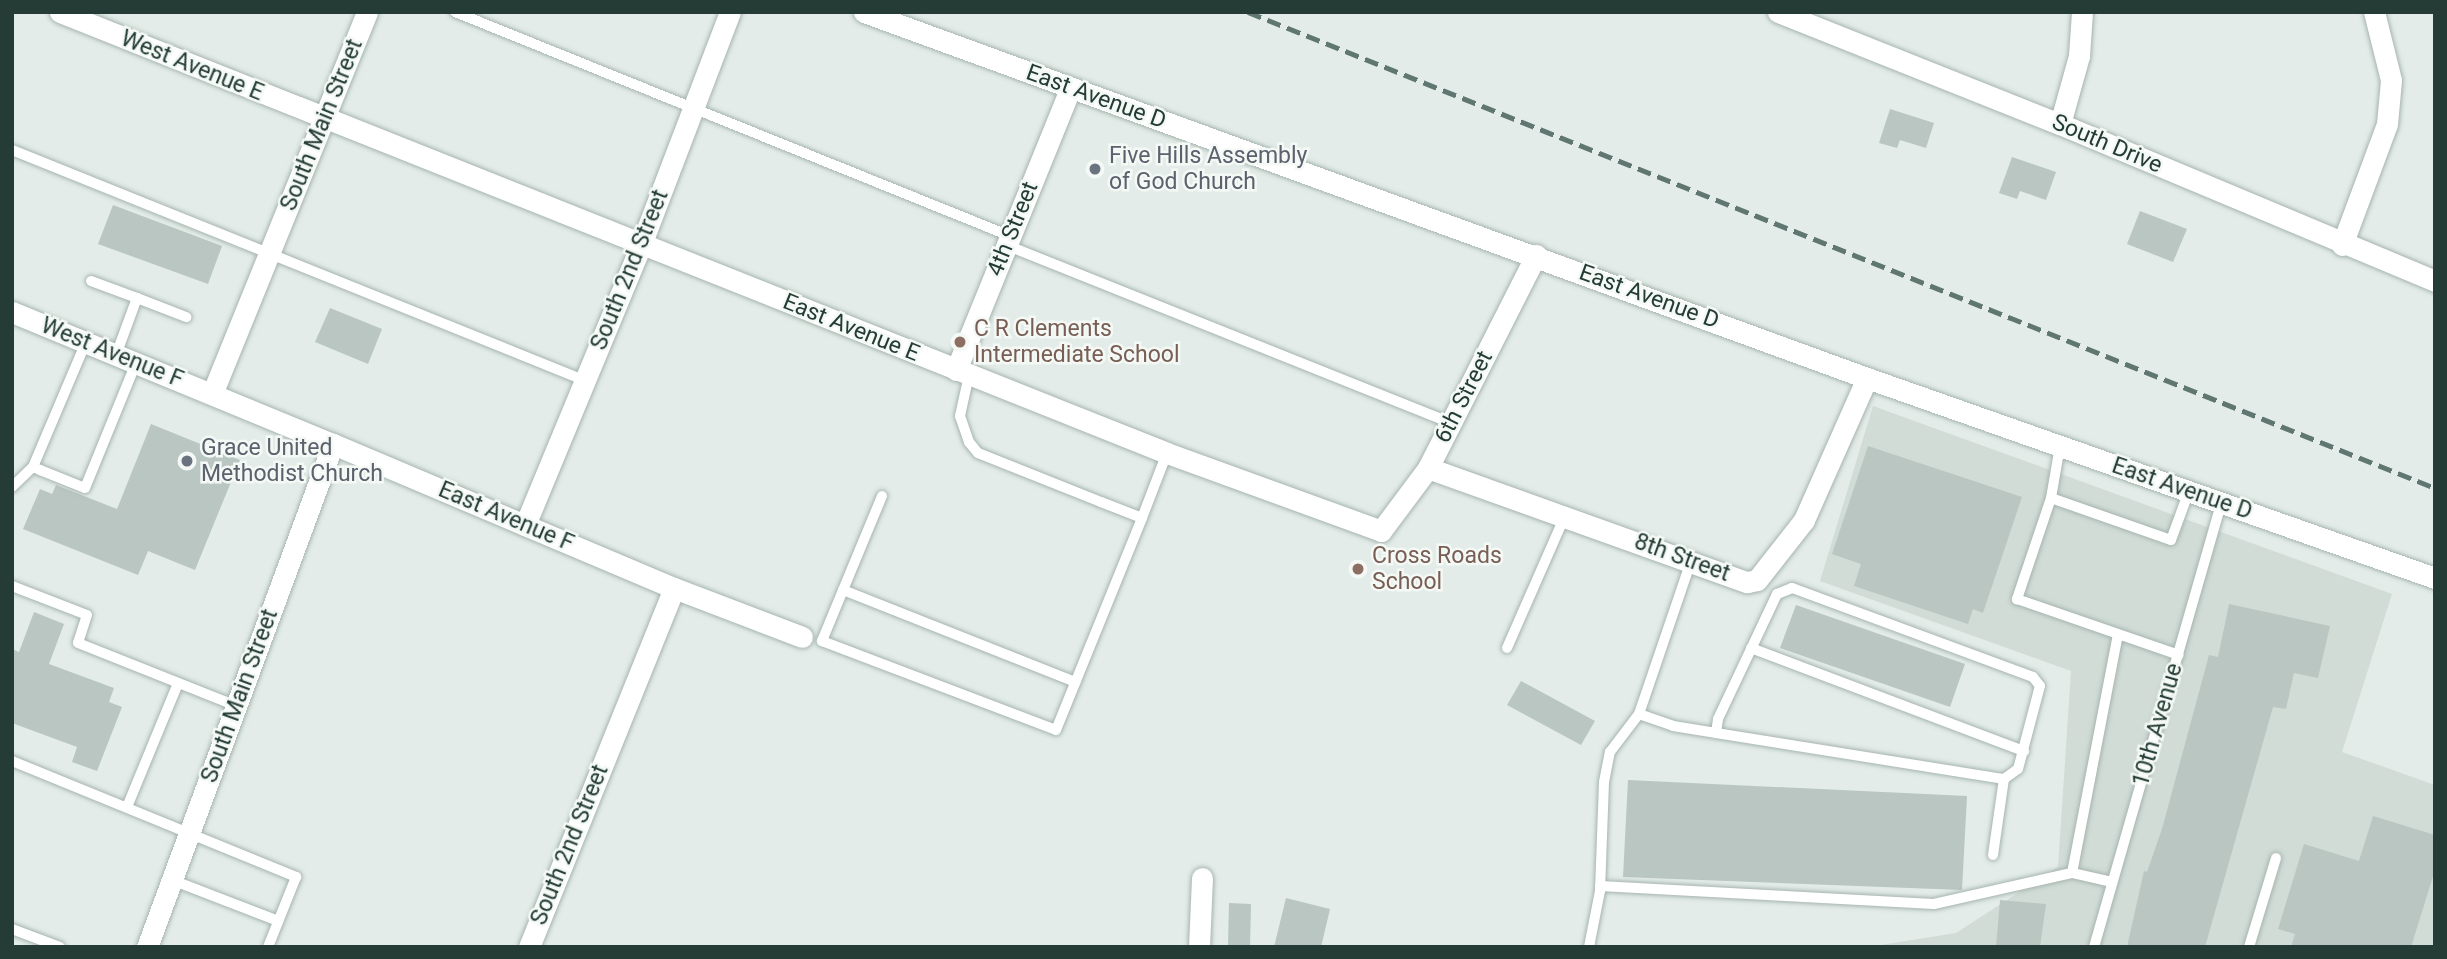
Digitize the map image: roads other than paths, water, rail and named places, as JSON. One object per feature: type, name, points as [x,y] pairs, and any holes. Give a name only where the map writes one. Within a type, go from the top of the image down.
[{"type":"street","name":"West Avenue E","points":[[60,12],[324,119]]},
{"type":"street","name":"South Main Street","points":[[212,394],[367,12]]},
{"type":"street","name":"South 2nd Street","points":[[525,525],[641,245],[730,12]]},
{"type":"street","name":"East Avenue D","points":[[864,12],[1867,378],[2435,579]]},
{"type":"street","name":"South Drive","points":[[1777,12],[2060,124],[2342,245],[2435,281]]},
{"type":"street","points":[[2060,124],[2078,55],[2082,12]]},
{"type":"street","points":[[2342,245],[2387,124],[2391,80],[2374,12]]},
{"type":"street","name":"4th Street","points":[[962,372],[1008,240],[1070,89]]},
{"type":"street","name":"East Avenue E","points":[[324,119],[1167,453],[1381,531]]},
{"type":"street","name":"6th Street","points":[[1381,531],[1428,468],[1536,255]]},
{"type":"street","name":"West Avenue F","points":[[12,312],[212,394]]},
{"type":"street","name":"8th Street","points":[[1428,468],[1747,582],[1757,580],[1804,520],[1867,378]]},
{"type":"street","name":"East Avenue F","points":[[212,394],[674,588],[802,637]]},
{"type":"street","name":"South Main Street","points":[[147,947],[333,444]]},
{"type":"street","name":"South 2nd Street","points":[[529,947],[674,588]]},
{"type":"street","points":[[1199,947],[1202,878]]},
{"type":"lane","points":[[455,12],[694,108],[1450,423]]},
{"type":"lane","points":[[12,150],[586,381]]},
{"type":"lane","points":[[91,281],[186,317]]},
{"type":"lane","points":[[116,355],[137,298]]},
{"type":"lane","points":[[12,487],[33,467],[86,342]]},
{"type":"lane","points":[[33,467],[85,488],[136,363]]},
{"type":"lane","points":[[962,372],[960,416],[978,453],[1142,518]]},
{"type":"lane","points":[[2060,446],[2051,498],[2017,599],[2179,654]]},
{"type":"lane","points":[[882,496],[822,641],[1056,730],[1167,453]]},
{"type":"lane","points":[[2051,498],[2171,540],[2189,491]]},
{"type":"lane","name":"10th Avenue","points":[[2094,947],[2222,502]]},
{"type":"lane","points":[[1507,648],[1565,516]]},
{"type":"lane","points":[[1589,947],[1600,886],[1604,782],[1610,752],[1639,714],[1691,561]]},
{"type":"lane","points":[[12,586],[87,615],[78,643],[236,706]]},
{"type":"lane","points":[[1639,714],[1716,733],[2004,779],[2018,769],[2025,751],[2040,686],[2033,677],[1792,588],[1777,594],[1716,733]]},
{"type":"lane","points":[[842,590],[1075,682]]},
{"type":"lane","points":[[2072,873],[2118,634]]},
{"type":"lane","points":[[1752,648],[2025,751]]},
{"type":"lane","points":[[127,807],[178,683]]},
{"type":"lane","points":[[12,761],[296,877],[268,947]]},
{"type":"lane","points":[[1993,855],[2004,779]]},
{"type":"lane","points":[[2249,947],[2276,858]]},
{"type":"lane","points":[[1600,886],[1934,904],[2072,873],[2112,882]]},
{"type":"lane","points":[[172,880],[278,921]]},
{"type":"lane","points":[[12,929],[60,947]]},
{"type":"railway","points":[[1248,12],[2435,488]]},
{"type":"place","name":"Five Hills Assembly of God Church","points":[[1095,169]]},
{"type":"place","name":"C R Clements Intermediate School","points":[[960,342]]},
{"type":"place","name":"Grace United Methodist Church","points":[[187,461]]},
{"type":"place","name":"Cross Roads School","points":[[1358,569]]}]
